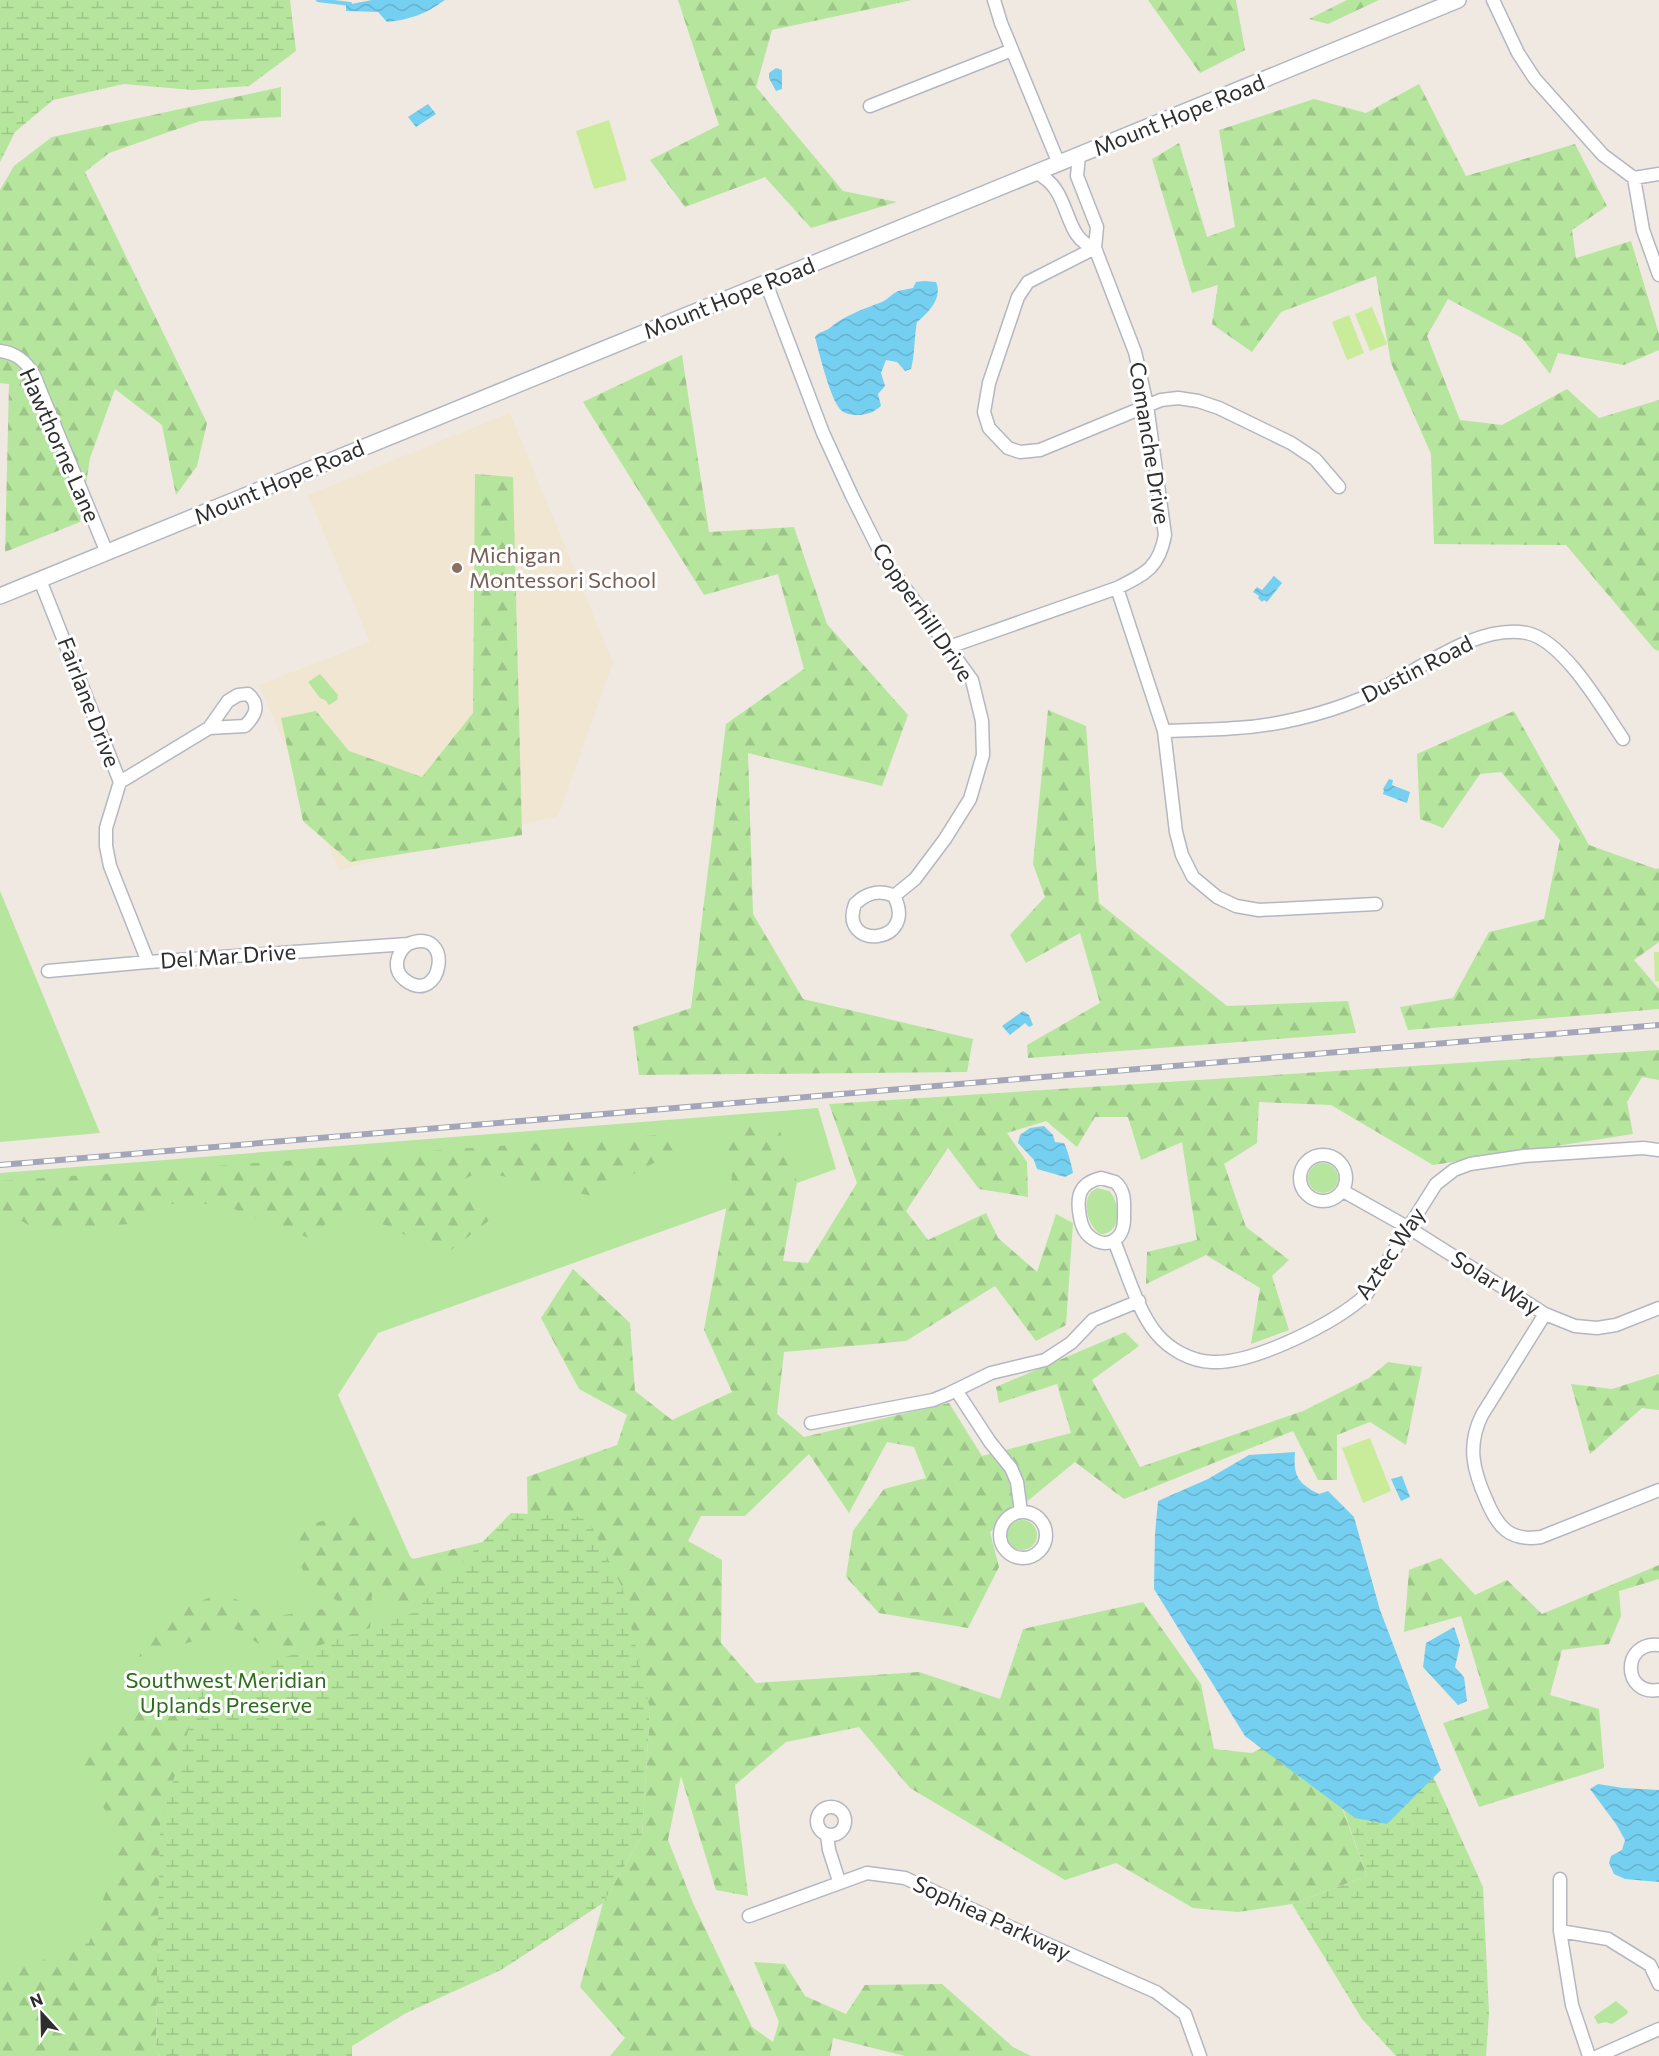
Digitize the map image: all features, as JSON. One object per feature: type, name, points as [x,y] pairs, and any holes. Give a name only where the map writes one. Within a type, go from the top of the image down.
[{"type":"street","points":[[994,0],[1059,164]]},
{"type":"street","name":"Mount Hope Road","points":[[0,596],[1458,0]]},
{"type":"street","points":[[1493,0],[1518,54],[1535,79],[1603,155],[1634,178],[1643,230],[1659,275]]},
{"type":"street","points":[[870,106],[1012,50]]},
{"type":"street","name":"Comanche Drive","points":[[949,647],[1117,588],[1140,577],[1155,565],[1163,550],[1165,535],[1147,405],[1135,352],[1095,248],[1097,227],[1077,176],[1079,156]]},
{"type":"street","name":"Comanche Drive","points":[[1036,173],[1048,179],[1057,189],[1080,240],[1095,248]]},
{"type":"street","points":[[1634,178],[1659,174]]},
{"type":"street","points":[[1095,248],[1028,282],[1018,297],[989,383],[984,412],[989,428],[999,440],[1008,448],[1020,452],[1040,450],[1161,400],[1178,398],[1198,400],[1291,443],[1315,459],[1339,487]]},
{"type":"street","name":"Copperhill Drive","points":[[766,283],[823,433],[877,547],[888,566],[972,680],[982,721],[983,755],[970,799],[945,839],[915,879],[894,896]]},
{"type":"street","name":"Hawthorne Lane","points":[[0,351],[19,357],[30,367],[107,553]]},
{"type":"street","name":"Fairlane Drive","points":[[40,580],[120,782],[106,828],[106,846],[110,866],[148,962]]},
{"type":"street","points":[[1117,588],[1164,731],[1176,832],[1182,855],[1193,876],[1217,897],[1236,906],[1259,910],[1376,904]]},
{"type":"street","name":"Dustin Road","points":[[1164,731],[1239,728],[1299,718],[1361,699],[1481,636],[1506,632],[1528,633],[1553,646],[1576,671],[1623,739]]},
{"type":"street","points":[[120,782],[209,728]]},
{"type":"street","name":"Del Mar Drive","points":[[48,971],[408,944]]},
{"type":"street","name":"Aztec Way","points":[[1114,1241],[1139,1301],[1156,1333],[1180,1353],[1213,1362],[1256,1354],[1324,1324],[1357,1304],[1366,1295],[1436,1184],[1454,1170],[1470,1164],[1560,1154],[1643,1148],[1659,1150]]},
{"type":"street","points":[[1106,1178],[1113,1180],[1119,1185],[1123,1194],[1125,1227],[1114,1241],[1104,1242],[1094,1239],[1086,1233],[1081,1224],[1078,1197],[1083,1186],[1095,1180],[1106,1178]]},
{"type":"street","name":"Solar Way","points":[[1343,1191],[1409,1228],[1545,1314],[1575,1326],[1597,1328],[1616,1325],[1659,1308]]},
{"type":"street","points":[[811,1423],[933,1400],[991,1373],[1045,1360],[1071,1343],[1093,1320],[1139,1301]]},
{"type":"street","points":[[1545,1314],[1482,1415],[1475,1432],[1472,1452],[1474,1471],[1494,1520],[1504,1530],[1516,1536],[1541,1537],[1659,1490]]},
{"type":"street","points":[[956,1390],[990,1442],[1011,1468],[1017,1482],[1021,1512]]},
{"type":"street","points":[[1659,1645],[1640,1649],[1632,1658],[1630,1670],[1639,1686],[1650,1691],[1659,1690]]},
{"type":"street","points":[[827,1834],[829,1850],[839,1881]]},
{"type":"street","name":"Sophiea Parkway","points":[[749,1916],[867,1872],[905,1878],[1156,1992],[1185,2013],[1200,2056]]},
{"type":"street","points":[[1560,1879],[1560,1931],[1572,2006],[1588,2056]]},
{"type":"street","points":[[1560,1931],[1608,1939],[1650,1965],[1659,1984]]},
{"type":"street","points":[[1598,2056],[1659,2029]]},
{"type":"shaded area","name":"Michigan Montessori School","points":[[510,413],[613,663],[558,816],[339,870],[259,685],[370,642],[308,495]]},
{"type":"green space","points":[[0,0],[290,0],[296,51],[249,86],[192,90],[124,84],[53,100],[15,132],[0,162]]},
{"type":"green space","points":[[678,0],[912,0],[772,30],[756,87],[843,191],[897,202],[811,228],[765,177],[685,207],[650,160],[719,125]]},
{"type":"green space","points":[[1148,0],[1236,0],[1245,50],[1200,73]]},
{"type":"green space","points":[[1347,0],[1379,0],[1328,24],[1309,19]]},
{"type":"green space","points":[[1419,84],[1466,176],[1575,144],[1607,206],[1572,230],[1576,258],[1631,241],[1659,334],[1659,350],[1624,365],[1558,353],[1550,374],[1522,338],[1448,299],[1427,336],[1460,420],[1502,425],[1567,389],[1599,418],[1659,400],[1659,651],[1654,649],[1566,545],[1434,544],[1431,454],[1391,363],[1376,276],[1281,312],[1252,352],[1212,324],[1218,285],[1192,293],[1152,159],[1179,143],[1207,237],[1235,227],[1219,130],[1314,99],[1366,113]]},
{"type":"green space","points":[[281,87],[281,117],[200,121],[109,153],[85,172],[207,423],[197,466],[176,495],[162,425],[115,389],[90,458],[80,522],[5,552],[9,384],[0,383],[0,190],[14,166],[52,137]]},
{"type":"green space","points":[[609,120],[627,180],[594,189],[576,131]]},
{"type":"green space","points":[[1372,307],[1387,344],[1370,351],[1355,314]]},
{"type":"green space","points":[[1349,315],[1364,353],[1347,360],[1332,322]]},
{"type":"green space","points":[[682,355],[709,532],[794,527],[827,624],[908,715],[882,786],[748,753],[753,914],[803,999],[973,1039],[967,1072],[639,1075],[633,1027],[691,1008],[726,724],[804,669],[778,574],[704,595],[583,402]]},
{"type":"green space","points":[[475,474],[513,477],[522,835],[350,862],[303,821],[281,718],[316,711],[349,751],[422,777],[473,713]]},
{"type":"green space","points":[[320,674],[338,695],[337,700],[329,705],[320,698],[308,682]]},
{"type":"green space","points":[[1048,710],[1086,726],[1099,903],[1227,1006],[1348,1001],[1356,1033],[1028,1058],[1027,1045],[1100,1003],[1080,933],[1026,963],[1010,935],[1045,897],[1033,864]]},
{"type":"green space","points":[[1514,711],[1589,845],[1656,869],[1659,868],[1659,942],[1634,960],[1659,989],[1659,1009],[1408,1030],[1400,1007],[1453,998],[1489,932],[1544,919],[1560,840],[1501,772],[1480,774],[1443,828],[1420,819],[1417,754]]},
{"type":"green space","points":[[0,891],[100,1133],[0,1142]]},
{"type":"green space","points":[[1654,952],[1659,952],[1659,981],[1655,982]]},
{"type":"green space","points":[[1659,1050],[1659,1080],[1642,1077],[1627,1102],[1633,1134],[1433,1165],[1331,1105],[1259,1102],[1257,1143],[1224,1164],[1246,1227],[1289,1260],[1272,1276],[1289,1330],[1251,1344],[1260,1288],[1206,1255],[1146,1284],[1147,1252],[1197,1240],[1182,1142],[1141,1160],[1128,1117],[1095,1117],[1077,1147],[1046,1121],[1007,1133],[1027,1162],[1028,1197],[979,1189],[948,1148],[906,1211],[928,1240],[986,1213],[998,1238],[1037,1272],[1056,1214],[1073,1223],[1066,1325],[1036,1341],[995,1286],[906,1341],[784,1352],[777,1414],[804,1437],[949,1403],[982,1456],[1071,1433],[1057,1384],[999,1403],[996,1387],[1125,1332],[1139,1346],[1092,1380],[1140,1467],[1303,1411],[1369,1378],[1388,1362],[1422,1367],[1406,1445],[1370,1422],[1337,1435],[1337,1480],[1318,1480],[1293,1431],[1124,1499],[1075,1462],[990,1532],[999,1567],[968,1628],[879,1613],[846,1577],[853,1531],[884,1489],[926,1478],[914,1447],[887,1442],[849,1513],[809,1454],[745,1516],[701,1516],[688,1541],[722,1560],[721,1643],[756,1683],[919,1672],[1000,1699],[1023,1629],[1143,1602],[1201,1684],[1214,1749],[1252,1753],[1311,1723],[1367,1876],[1292,1904],[1238,1912],[1193,1908],[1116,1863],[1065,1880],[910,1788],[859,1727],[786,1742],[735,1785],[748,1896],[716,1890],[681,1776],[668,1840],[693,1903],[752,2027],[773,2042],[779,2022],[754,1962],[785,1964],[805,1996],[846,2014],[865,1985],[942,1984],[1013,2047],[1031,2056],[905,2056],[833,2038],[830,2056],[610,2056],[625,2038],[580,1987],[603,1903],[642,1836],[650,1709],[434,1633],[372,1594],[369,1647],[319,1681],[235,1629],[139,1657],[155,1621],[222,1592],[270,1617],[343,1606],[305,1575],[286,1532],[358,1510],[413,1559],[528,1531],[527,1477],[617,1445],[627,1415],[579,1389],[541,1318],[573,1269],[630,1323],[635,1391],[672,1420],[732,1392],[704,1330],[732,1177],[724,1120],[779,1128],[797,1182],[783,1261],[808,1263],[857,1183],[829,1104]]},
{"type":"green space","name":"Southwest Meridian Uplands Preserve","points":[[818,1108],[836,1169],[378,1333],[338,1395],[420,1579],[513,1818],[0,2033],[0,1173]]},
{"type":"green space","points":[[671,1134],[678,1150],[592,1196],[480,1171],[461,1181],[500,1212],[446,1254],[346,1207],[309,1238],[221,1204],[167,1204],[132,1224],[35,1229],[12,1215],[0,1216],[0,1181]]},
{"type":"green space","points":[[1323,1163],[1329,1164],[1337,1172],[1337,1184],[1329,1192],[1323,1193],[1317,1192],[1309,1184],[1308,1178],[1309,1172],[1317,1164]]},
{"type":"green space","points":[[1097,1188],[1109,1191],[1116,1202],[1117,1210],[1116,1224],[1107,1233],[1100,1234],[1095,1230],[1087,1211],[1088,1197]]},
{"type":"green space","points":[[1659,1374],[1659,1410],[1642,1408],[1590,1454],[1571,1384],[1612,1389]]},
{"type":"green space","points":[[1370,1438],[1391,1491],[1363,1503],[1342,1448]]},
{"type":"green space","points":[[511,1513],[587,1517],[622,1587],[650,1709],[642,1836],[603,1903],[501,1970],[406,2013],[352,2046],[352,2056],[160,2056],[156,2051],[160,1825],[202,1686],[413,1613]]},
{"type":"green space","points":[[1022,1520],[1033,1524],[1037,1535],[1033,1546],[1022,1550],[1011,1546],[1007,1535],[1011,1524]]},
{"type":"green space","points":[[1441,1558],[1475,1595],[1507,1580],[1542,1614],[1659,1565],[1659,1579],[1619,1591],[1621,1616],[1609,1644],[1562,1650],[1550,1695],[1599,1709],[1604,1768],[1479,1807],[1443,1723],[1489,1708],[1461,1616],[1404,1632],[1409,1570]]},
{"type":"green space","points":[[168,1682],[202,1686],[160,1825],[156,2051],[160,2056],[0,2056],[0,1976],[89,1943],[122,1842],[78,1759]]},
{"type":"green space","points":[[1428,1765],[1483,1887],[1489,2013],[1486,2056],[1396,2056],[1362,2019],[1292,1904],[1367,1876],[1340,1800]]},
{"type":"green space","points":[[1616,2001],[1628,2011],[1627,2014],[1612,2024],[1605,2022],[1598,2024],[1594,2017]]},
{"type":"water","points":[[372,0],[445,0],[418,15],[387,22],[378,12],[346,11],[346,5]]},
{"type":"water","points":[[776,68],[782,70],[782,89],[776,91],[769,78],[769,73]]},
{"type":"water","points":[[428,104],[436,114],[416,127],[408,117]]},
{"type":"water","points":[[916,282],[936,282],[938,294],[930,310],[917,322],[911,369],[905,371],[897,362],[886,360],[881,373],[885,386],[878,394],[881,406],[863,415],[853,415],[842,411],[830,388],[815,337],[849,316],[882,302],[898,291],[913,288]]},
{"type":"water","points":[[1274,576],[1282,583],[1267,602],[1264,600],[1262,602],[1253,592],[1257,587],[1262,590]]},
{"type":"water","points":[[1389,779],[1393,780],[1392,785],[1410,792],[1407,803],[1383,794],[1383,789]]},
{"type":"water","points":[[1023,1011],[1029,1015],[1033,1025],[1029,1027],[1025,1023],[1010,1035],[1002,1026]]},
{"type":"water","points":[[1044,1126],[1053,1135],[1055,1142],[1064,1143],[1073,1173],[1065,1177],[1037,1169],[1034,1160],[1018,1143],[1020,1135],[1030,1128]]},
{"type":"water","points":[[1295,1452],[1298,1478],[1319,1494],[1328,1491],[1354,1517],[1380,1610],[1441,1770],[1387,1824],[1355,1818],[1245,1736],[1154,1589],[1158,1501],[1208,1479],[1249,1455]]},
{"type":"water","points":[[1402,1476],[1410,1497],[1401,1501],[1391,1479]]},
{"type":"water","points":[[1454,1627],[1460,1645],[1455,1667],[1464,1677],[1467,1701],[1458,1705],[1423,1667],[1426,1643]]},
{"type":"water","points":[[1598,1784],[1659,1790],[1659,1882],[1625,1879],[1614,1874],[1609,1863],[1611,1856],[1622,1850],[1625,1840],[1590,1789]]},
{"type":"waterway","points":[[318,0],[350,4]]},
{"type":"railway","points":[[0,1165],[1659,1025]]},
{"type":"place","name":"Michigan Montessori School","points":[[457,568]]}]
